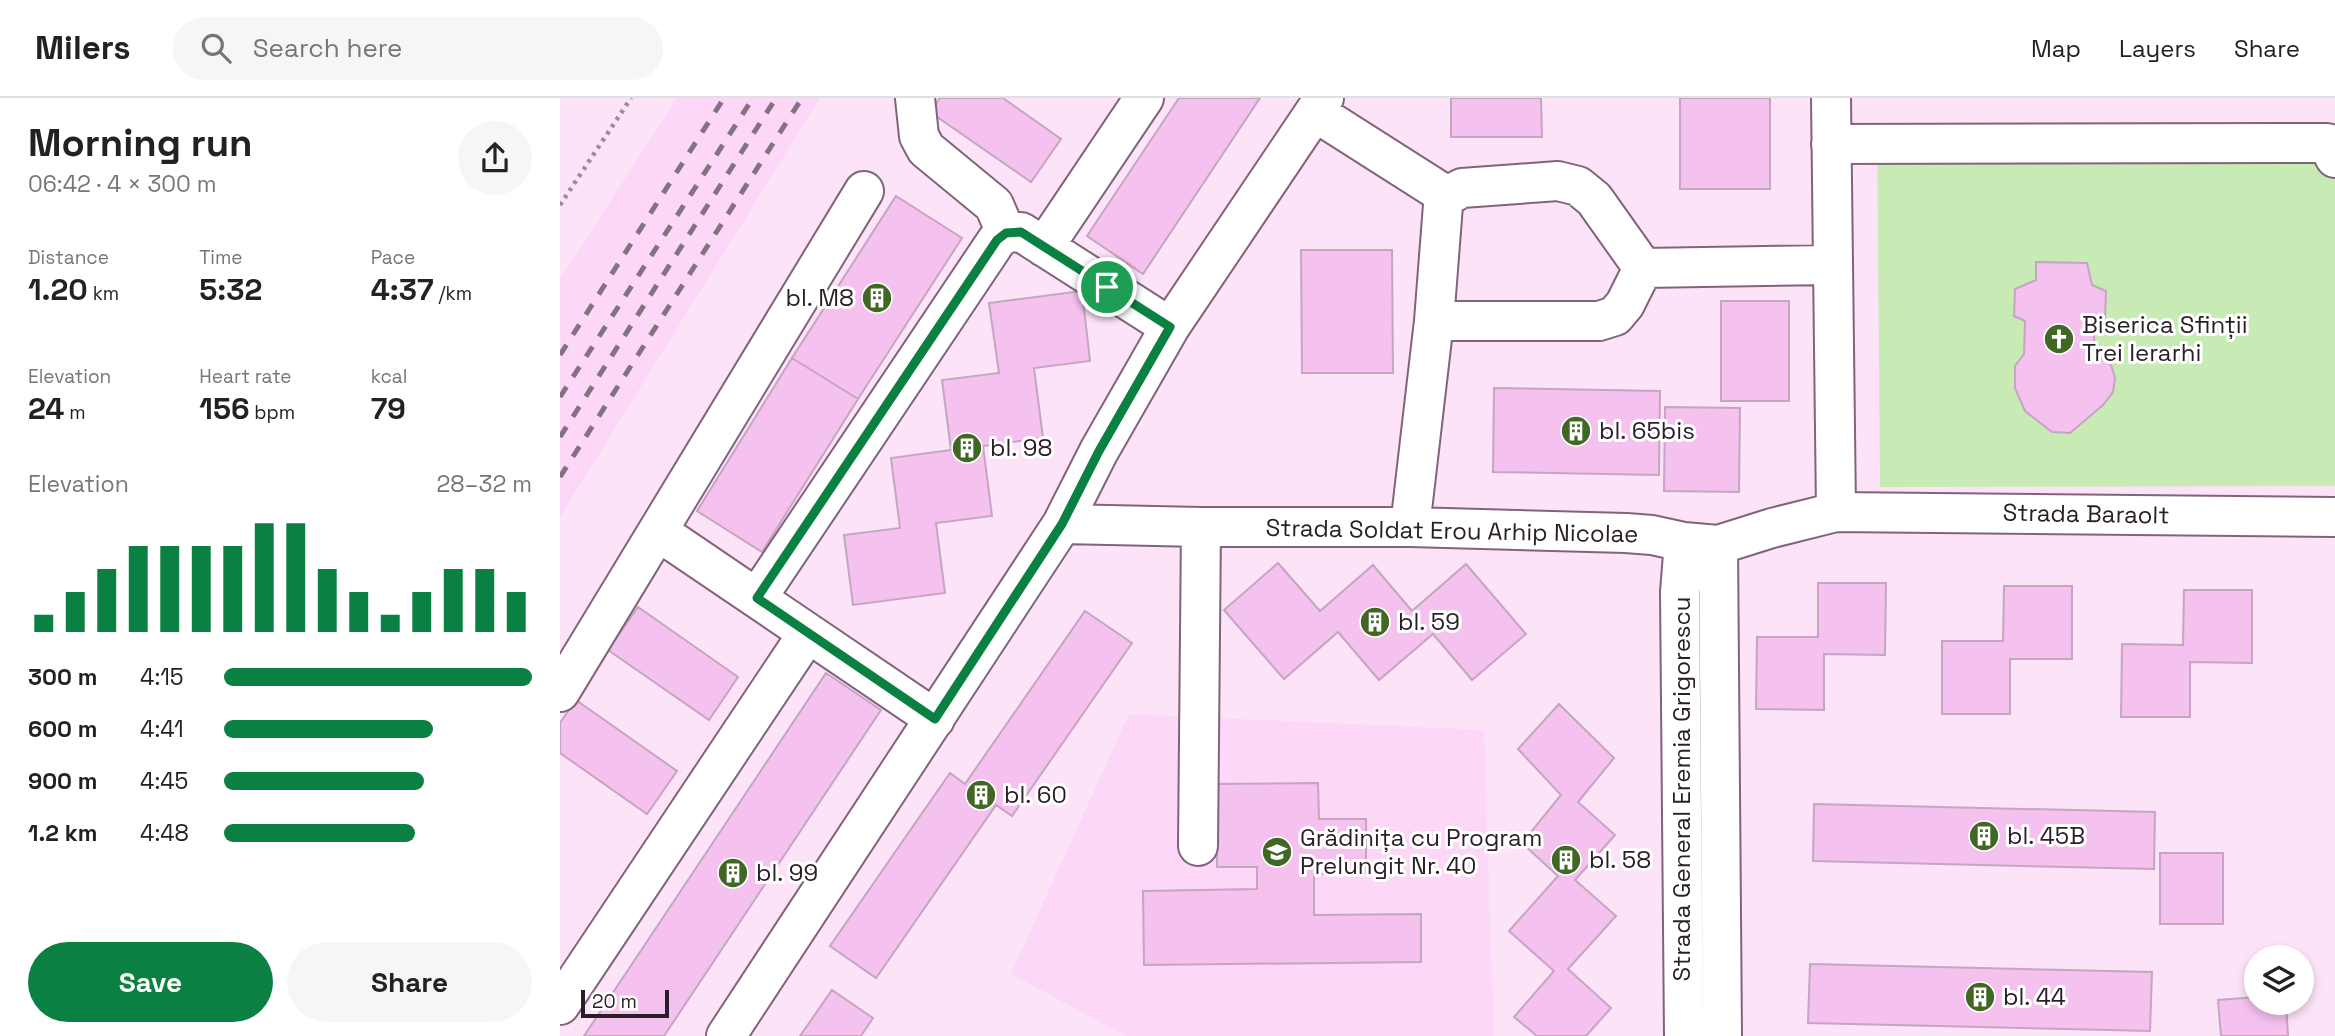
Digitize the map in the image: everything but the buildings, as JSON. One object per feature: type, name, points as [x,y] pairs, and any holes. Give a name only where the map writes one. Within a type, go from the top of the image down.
[{"type":"street","points":[[915,98],[919,136],[926,149],[994,205],[1006,233]]},
{"type":"street","points":[[1044,247],[1144,98]]},
{"type":"street","points":[[1830,98],[1836,512]]},
{"type":"street","points":[[726,1036],[1062,524],[1099,451],[1170,327],[1320,105],[1447,196]]},
{"type":"street","points":[[1831,144],[2327,143],[2335,158]]},
{"type":"street","points":[[1410,527],[1434,321],[1443,205],[1447,196],[1462,188],[1558,181],[1578,186],[1594,199],[1643,268]]},
{"type":"street","points":[[560,692],[864,191]]},
{"type":"street","points":[[757,598],[997,240],[1006,233],[1021,232],[1170,327]]},
{"type":"street","points":[[1643,268],[1831,265]]},
{"type":"street","points":[[1434,321],[1599,321],[1615,316],[1625,304],[1643,268]]},
{"type":"street","name":"Strada Baraolt","points":[[1836,512],[2335,517]]},
{"type":"street","name":"Strada Soldat Erou Arhip Nicolae","points":[[1062,524],[1410,527],[1626,533],[1701,543],[1836,512]]},
{"type":"street","points":[[1198,846],[1200,527]]},
{"type":"street","points":[[659,532],[935,719]]},
{"type":"street","name":"Strada General Eremia Grigorescu","points":[[1684,1036],[1680,592],[1701,543]]},
{"type":"street","name":"Strada General Eremia Grigorescu","points":[[1701,543],[1722,1036]]},
{"type":"street","points":[[560,1005],[808,633]]},
{"type":"path","points":[[560,205],[631,98]]},
{"type":"shaded area","points":[[677,98],[820,98],[560,517],[560,279]]},
{"type":"shaded area","name":"Grădinița cu Program Prelungit Nr. 40","points":[[1129,714],[1484,730],[1494,1036],[1126,1036],[1011,974]]},
{"type":"green space","points":[[1877,123],[2335,125],[2335,486],[1880,487]]},
{"type":"railway","points":[[560,355],[724,98]]},
{"type":"railway","points":[[560,397],[753,98]]},
{"type":"railway","points":[[560,437],[776,98]]},
{"type":"railway","points":[[560,477],[802,98]]},
{"type":"place","name":"bl. M8","points":[[877,298]]},
{"type":"place","name":"Biserica Sfinții Trei Ierarhi","points":[[2059,339]]},
{"type":"place","name":"bl. 65bis","points":[[1576,431]]},
{"type":"place","name":"bl. 98","points":[[967,448]]},
{"type":"place","name":"bl. 59","points":[[1375,622]]},
{"type":"place","name":"bl. 60","points":[[981,795]]},
{"type":"place","name":"bl. 45B","points":[[1984,836]]},
{"type":"place","name":"Grădinița cu Program Prelungit Nr. 40","points":[[1277,852]]},
{"type":"place","name":"bl. 58","points":[[1566,860]]},
{"type":"place","name":"bl. 99","points":[[733,873]]},
{"type":"place","name":"bl. 44","points":[[1980,997]]},
{"type":"route","points":[[1021,232],[1107,287],[1170,327],[1099,451],[1062,524],[935,719],[757,598],[997,240],[1006,233],[1021,232]]}]
